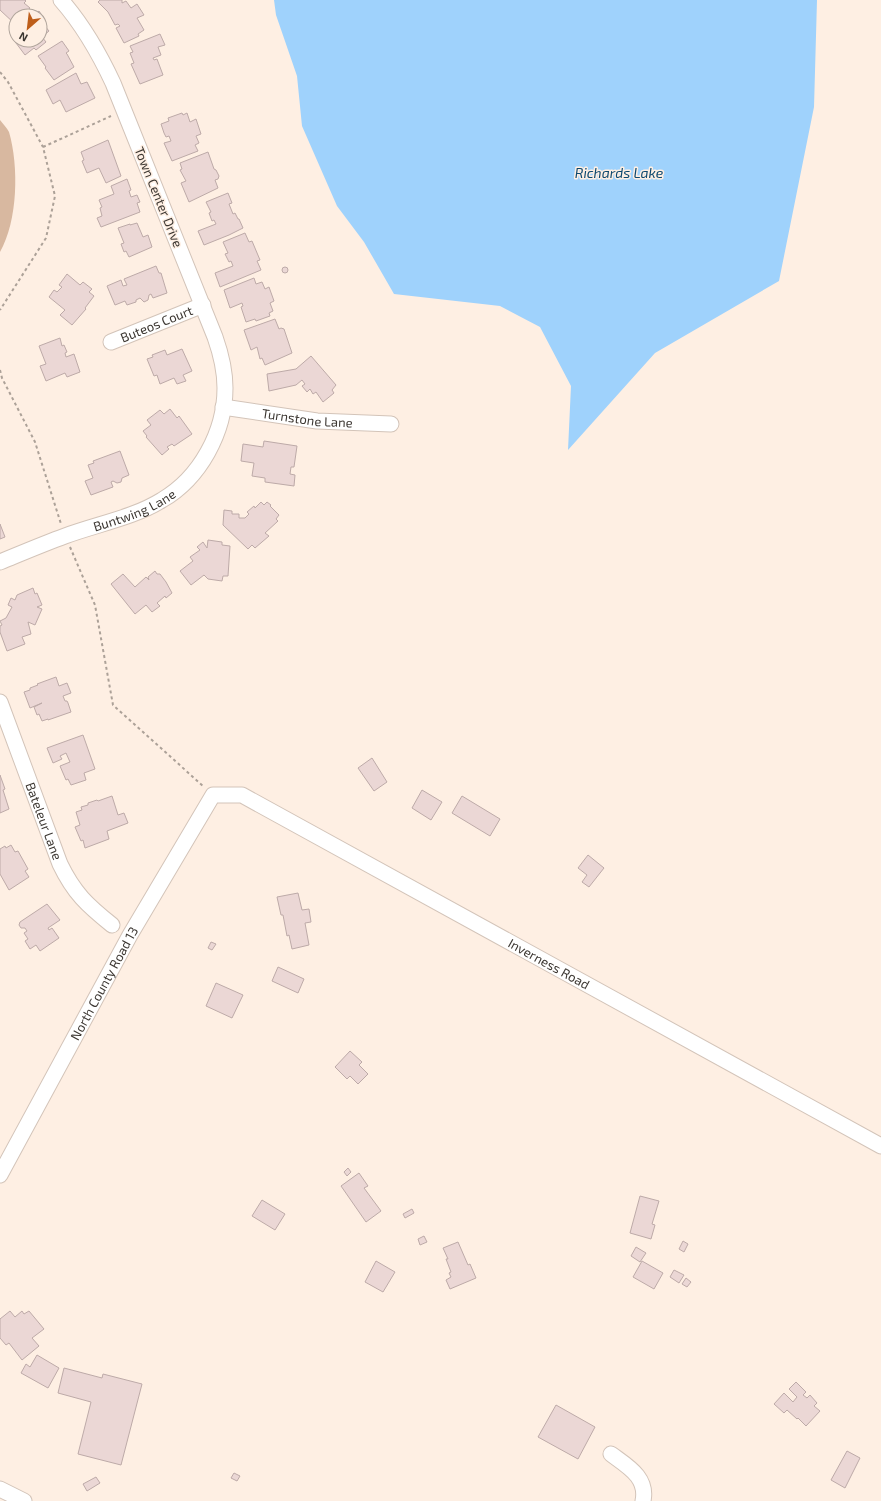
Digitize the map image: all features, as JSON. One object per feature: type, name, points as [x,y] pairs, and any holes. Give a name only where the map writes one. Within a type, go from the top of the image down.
[{"type":"street","name":"Town Center Drive","points":[[63,1],[82,27],[100,57],[113,83],[203,305],[221,354],[225,389],[224,407]]},
{"type":"street","name":"Buteos Court","points":[[111,342],[203,305]]},
{"type":"street","name":"Turnstone Lane","points":[[224,407],[317,421],[391,424]]},
{"type":"street","name":"Buntwing Lane","points":[[0,562],[65,536],[142,511],[163,500],[178,489],[191,476],[204,459],[214,441],[224,407]]},
{"type":"street","name":"Bateleur Lane","points":[[0,702],[60,864],[68,880],[79,896],[112,925]]},
{"type":"street","name":"Inverness Road","points":[[213,795],[242,795],[881,1146]]},
{"type":"street","name":"North County Road 13","points":[[0,1175],[130,935],[213,795]]},
{"type":"street","points":[[611,1454],[636,1473],[644,1489],[643,1501]]},
{"type":"street","points":[[0,1489],[24,1501]]},
{"type":"path","points":[[0,72],[8,82],[43,147],[55,196],[46,238],[0,310]]},
{"type":"path","points":[[43,147],[124,110]]},
{"type":"path","points":[[0,370],[2,378],[35,442],[65,536],[95,606],[114,705],[213,795]]},
{"type":"shaded area","points":[[0,120],[9,132],[12,146],[15,193],[10,225],[0,252]]},
{"type":"water","name":"Richards Lake","points":[[274,0],[817,0],[814,107],[779,281],[655,353],[568,450],[571,386],[540,327],[500,306],[394,294],[364,242],[337,206],[302,126],[297,76],[276,15]]},
{"type":"building","points":[[0,0],[25,0],[26,1],[24,3],[30,8],[8,8],[8,17],[0,10]]},
{"type":"building","points":[[100,0],[122,0],[122,3],[126,1],[131,8],[137,4],[144,15],[137,18],[144,30],[138,34],[139,36],[124,43],[116,28],[120,26],[118,24],[115,25],[108,12],[98,2]]},
{"type":"building","points":[[160,34],[165,45],[158,47],[161,55],[153,58],[154,60],[157,59],[163,75],[140,84],[131,64],[134,63],[130,53],[133,52],[130,46]]},
{"type":"building","points":[[62,41],[69,51],[66,53],[74,67],[54,80],[38,56]]},
{"type":"building","points":[[20,48],[34,48],[25,55]]},
{"type":"building","points":[[76,73],[81,84],[87,82],[95,98],[66,112],[60,100],[53,104],[46,90]]},
{"type":"building","points":[[182,113],[183,115],[187,113],[190,122],[196,119],[201,134],[196,136],[199,143],[195,145],[198,151],[172,161],[164,143],[171,141],[169,136],[166,137],[161,124],[169,121],[168,118]]},
{"type":"building","points":[[108,140],[121,176],[106,183],[99,168],[87,173],[82,161],[84,160],[81,152]]},
{"type":"building","points":[[208,152],[214,169],[219,176],[218,179],[215,180],[218,188],[189,202],[181,183],[186,181],[180,170],[182,169],[180,163]]},
{"type":"building","points":[[127,179],[131,190],[129,191],[131,197],[137,195],[140,202],[137,203],[140,212],[101,227],[97,218],[102,216],[100,208],[102,207],[99,200],[114,194],[111,186]]},
{"type":"building","points":[[228,193],[232,203],[229,204],[233,214],[235,213],[243,228],[204,245],[198,231],[216,224],[214,220],[212,221],[209,213],[211,212],[206,202]]},
{"type":"building","points":[[137,223],[143,237],[148,235],[152,247],[129,257],[126,251],[124,252],[121,244],[124,243],[118,228]]},
{"type":"building","points":[[245,233],[249,242],[252,241],[260,260],[257,261],[261,270],[220,287],[215,273],[233,266],[225,254],[228,253],[223,242]]},
{"type":"building","points":[[156,266],[159,273],[161,273],[167,293],[153,298],[151,294],[149,295],[148,300],[144,302],[140,298],[136,300],[136,302],[127,305],[125,301],[115,305],[107,286],[121,280],[123,286],[127,285],[124,279]]},
{"type":"building","points":[[285,267],[288,270],[285,273],[282,270]]},
{"type":"building","points":[[67,274],[80,285],[83,282],[92,289],[89,292],[94,296],[85,308],[86,309],[72,325],[60,315],[65,310],[49,297],[54,290],[57,292],[62,287],[59,285]]},
{"type":"building","points":[[254,278],[256,284],[262,282],[265,289],[269,287],[274,301],[270,303],[273,311],[269,313],[270,316],[256,321],[255,319],[246,322],[241,307],[243,306],[242,303],[230,308],[224,290]]},
{"type":"building","points":[[275,319],[279,329],[284,329],[292,353],[265,365],[262,358],[260,359],[257,347],[251,350],[244,330]]},
{"type":"building","points":[[60,338],[62,346],[64,345],[67,352],[65,353],[66,357],[74,354],[80,372],[67,377],[65,373],[46,381],[40,366],[46,364],[39,346]]},
{"type":"building","points":[[182,349],[192,371],[183,375],[186,381],[177,384],[174,378],[160,384],[157,375],[154,376],[147,359],[153,357],[152,355],[165,350],[167,355]]},
{"type":"building","points":[[311,356],[336,385],[332,390],[334,393],[323,402],[316,392],[313,394],[310,389],[307,392],[302,386],[305,384],[302,380],[296,385],[269,391],[267,374],[296,369]]},
{"type":"building","points":[[170,409],[177,418],[179,416],[192,434],[174,446],[172,444],[167,447],[169,449],[162,455],[146,437],[147,436],[143,431],[151,425],[147,420],[160,410],[164,414]]},
{"type":"building","points":[[264,441],[297,446],[294,467],[291,467],[290,474],[295,475],[294,486],[265,482],[265,478],[252,476],[254,463],[241,461],[243,444],[263,447]]},
{"type":"building","points":[[120,451],[129,475],[122,478],[121,482],[111,482],[113,487],[91,495],[85,481],[93,478],[88,465],[94,463],[93,461]]},
{"type":"building","points":[[261,502],[264,505],[267,502],[271,505],[270,506],[279,515],[276,519],[278,521],[265,533],[269,536],[255,548],[252,545],[248,549],[223,525],[224,510],[232,511],[232,514],[239,514],[239,518],[245,518],[249,514],[247,512],[254,506],[255,508]]},
{"type":"building","points":[[0,524],[5,537],[0,539]]},
{"type":"building","points":[[208,540],[222,542],[222,545],[230,546],[228,576],[223,576],[222,581],[208,579],[204,575],[191,585],[180,571],[193,561],[190,557],[200,550],[197,547],[203,542],[207,548]]},
{"type":"building","points":[[155,571],[157,574],[160,574],[172,593],[166,598],[165,596],[157,603],[160,606],[152,612],[146,605],[135,614],[111,584],[123,574],[135,587],[146,577],[149,580],[148,577]]},
{"type":"building","points":[[33,588],[42,605],[37,607],[42,609],[35,625],[28,622],[31,634],[22,637],[25,644],[7,651],[0,632],[0,626],[2,625],[0,621],[6,618],[12,607],[8,605],[11,598],[15,600],[17,595]]},
{"type":"building","points":[[56,677],[59,686],[67,683],[71,693],[63,696],[65,701],[68,703],[71,712],[42,721],[39,714],[37,715],[34,707],[42,703],[30,708],[24,692],[30,690],[30,688],[38,685],[37,684]]},
{"type":"building","points":[[83,735],[95,769],[84,773],[86,780],[71,785],[68,779],[66,780],[60,766],[70,762],[66,753],[60,756],[62,759],[53,763],[47,748]]},
{"type":"building","points":[[372,758],[387,782],[374,791],[358,768]]},
{"type":"building","points":[[0,775],[5,789],[3,790],[9,809],[0,813]]},
{"type":"building","points":[[422,790],[442,802],[431,820],[412,808]]},
{"type":"building","points":[[112,796],[118,815],[124,813],[128,823],[107,831],[109,839],[85,848],[83,840],[81,841],[75,827],[80,825],[76,812],[82,810],[81,807],[88,805],[88,803]]},
{"type":"building","points":[[462,796],[500,819],[490,836],[452,813]]},
{"type":"building","points":[[11,845],[15,852],[18,851],[28,869],[25,871],[29,877],[9,890],[0,874],[0,849]]},
{"type":"building","points":[[588,855],[604,868],[589,887],[582,882],[587,875],[578,868]]},
{"type":"building","points":[[298,893],[302,910],[309,909],[311,922],[305,923],[309,945],[292,949],[289,935],[287,936],[283,915],[281,915],[277,897]]},
{"type":"building","points":[[47,904],[60,920],[48,928],[49,930],[52,928],[59,938],[40,951],[36,945],[30,949],[25,941],[28,939],[24,933],[27,931],[25,928],[21,928],[19,925],[20,922]]},
{"type":"building","points":[[211,942],[216,944],[212,950],[208,948]]},
{"type":"building","points":[[278,967],[304,979],[298,993],[272,981]]},
{"type":"building","points":[[216,983],[243,995],[232,1018],[206,1006]]},
{"type":"building","points":[[350,1051],[362,1062],[359,1065],[368,1074],[358,1084],[350,1076],[347,1079],[335,1067]]},
{"type":"building","points":[[348,1168],[351,1172],[347,1176],[344,1172]]},
{"type":"building","points":[[359,1173],[368,1186],[364,1188],[381,1211],[366,1222],[341,1186]]},
{"type":"building","points":[[640,1196],[659,1201],[652,1224],[655,1225],[651,1239],[630,1233]]},
{"type":"building","points":[[262,1200],[285,1214],[275,1230],[252,1216]]},
{"type":"building","points":[[412,1209],[414,1213],[405,1218],[403,1214]]},
{"type":"building","points":[[424,1236],[427,1242],[420,1245],[418,1239]]},
{"type":"building","points":[[683,1241],[688,1244],[684,1252],[679,1249]]},
{"type":"building","points":[[458,1242],[468,1265],[470,1264],[476,1278],[450,1289],[446,1280],[451,1277],[449,1273],[451,1272],[446,1259],[448,1259],[443,1248]]},
{"type":"building","points":[[636,1247],[646,1253],[640,1262],[631,1256]]},
{"type":"building","points":[[376,1261],[395,1272],[383,1292],[365,1282]]},
{"type":"building","points":[[642,1261],[663,1273],[654,1289],[633,1277]]},
{"type":"building","points":[[674,1270],[684,1275],[679,1283],[670,1277]]},
{"type":"building","points":[[686,1278],[691,1282],[687,1287],[682,1284]]},
{"type":"building","points":[[10,1311],[15,1317],[22,1311],[24,1314],[29,1311],[44,1329],[32,1338],[39,1346],[22,1360],[9,1343],[6,1345],[0,1338],[0,1319]]},
{"type":"building","points":[[37,1355],[59,1368],[48,1388],[21,1373],[26,1364],[30,1367]]},
{"type":"building","points":[[64,1368],[102,1378],[103,1374],[142,1384],[121,1465],[78,1454],[91,1402],[58,1393]]},
{"type":"building","points":[[796,1382],[806,1392],[803,1395],[807,1398],[810,1395],[817,1403],[814,1406],[820,1411],[806,1426],[787,1410],[784,1413],[774,1404],[784,1393],[793,1402],[797,1397],[789,1389]]},
{"type":"building","points":[[556,1405],[595,1427],[578,1459],[538,1437]]},
{"type":"building","points":[[847,1451],[860,1458],[845,1488],[831,1480]]},
{"type":"building","points":[[234,1473],[240,1476],[237,1481],[231,1478]]},
{"type":"building","points":[[96,1477],[100,1483],[87,1491],[83,1484]]}]
